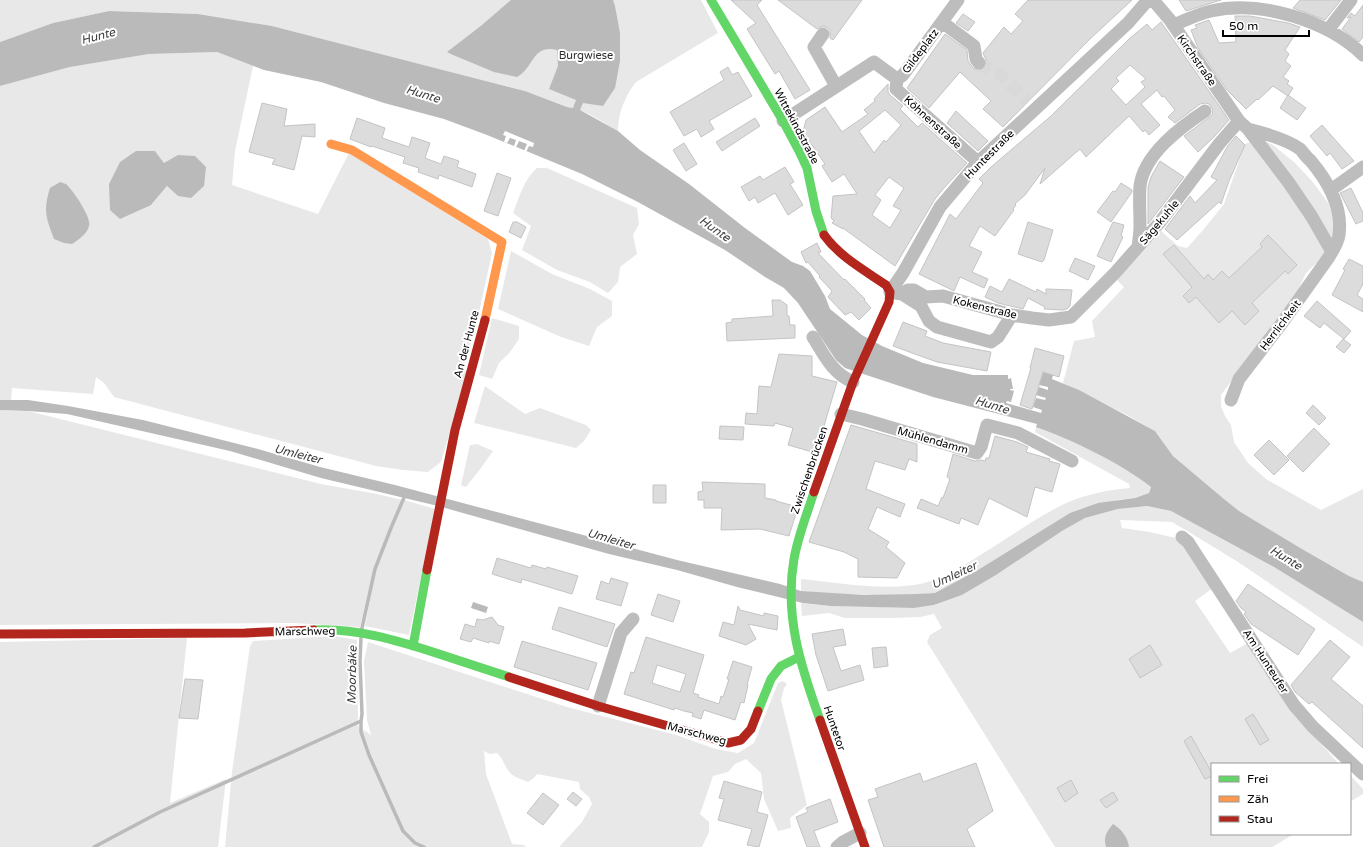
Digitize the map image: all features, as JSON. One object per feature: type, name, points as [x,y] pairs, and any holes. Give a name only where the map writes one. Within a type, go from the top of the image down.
[{"type":"street","name":"Wittekindstraße","points":[[711,0],[783,121],[807,168],[824,235],[832,246],[843,256],[896,293]]},
{"type":"street","name":"Huntestraße","points":[[873,340],[889,302],[896,293],[903,273],[940,207],[978,162],[1031,106],[1128,23],[1148,0]]},
{"type":"street","name":"Kirchstraße","points":[[1153,0],[1173,25],[1244,125]]},
{"type":"street","points":[[1328,30],[1351,0]]},
{"type":"street","name":"Gildeplatz","points":[[783,121],[874,62],[897,79],[903,75],[957,1]]},
{"type":"street","points":[[1173,25],[1211,11],[1234,8],[1282,13],[1312,22],[1328,30],[1354,46],[1363,54]]},
{"type":"street","name":"Gildeplatz","points":[[942,22],[974,46],[976,59],[979,63]]},
{"type":"street","points":[[823,34],[814,47],[836,86]]},
{"type":"street","name":"Köhnenstraße","points":[[897,79],[896,89],[978,162]]},
{"type":"street","points":[[1138,247],[1140,227],[1140,184],[1150,159],[1158,149],[1188,123],[1205,111]]},
{"type":"street","points":[[1244,125],[1312,217],[1332,252]]},
{"type":"street","name":"Herrlichkeit","points":[[1231,400],[1239,379],[1282,323],[1332,252],[1339,236],[1340,219],[1331,190],[1300,149],[1280,139],[1244,125]]},
{"type":"street","name":"Sägekuhle","points":[[1071,317],[1115,273],[1160,222],[1219,144],[1244,125]]},
{"type":"street","name":"An der Hunte","points":[[331,144],[352,150],[502,242],[488,309],[455,430],[413,646]]},
{"type":"street","points":[[1331,190],[1363,167]]},
{"type":"street","name":"Kokenstraße","points":[[896,293],[914,290],[926,297],[943,296],[1012,315],[1049,320],[1071,317]]},
{"type":"street","points":[[896,293],[921,306],[929,321],[937,327],[991,342],[998,337],[1012,315]]},
{"type":"street","points":[[813,337],[832,367],[846,380],[856,378]]},
{"type":"street","name":"Zwischenbrücken","points":[[792,614],[792,576],[800,535],[819,475],[841,414],[873,340]]},
{"type":"street","name":"Mühlendamm","points":[[841,414],[978,453],[987,425],[1018,433],[1072,461]]},
{"type":"street","name":"Am Hunteufer","points":[[1182,537],[1188,542],[1294,705],[1313,727],[1363,774]]},
{"type":"street","name":"Huntetor","points":[[792,614],[794,636],[799,657],[829,748],[865,847]]},
{"type":"street","points":[[598,706],[621,633],[633,619]]},
{"type":"street","name":"Marschweg","points":[[0,634],[245,633],[332,629],[355,632],[374,635],[413,646],[598,706],[728,743],[741,740],[752,729],[772,679],[781,666],[799,657]]},
{"type":"street","points":[[837,847],[860,833]]},
{"type":"green space","name":"Burgwiese","points":[[0,0],[701,0],[718,33],[636,82],[623,105],[619,118],[618,131],[580,110],[567,107],[525,91],[272,26],[198,14],[109,11],[53,23],[0,42]]},
{"type":"green space","points":[[217,52],[253,66],[235,151],[232,185],[318,214],[349,153],[488,239],[492,253],[474,335],[459,368],[468,371],[441,462],[428,472],[376,466],[114,397],[104,383],[96,377],[93,394],[12,388],[11,400],[0,400],[0,86],[70,67],[149,54]],"holes":[[[155,151],[164,163],[178,196],[167,186],[151,205]]]},
{"type":"green space","points":[[1259,138],[1273,145],[1294,162],[1312,181],[1329,204],[1335,224],[1328,252],[1306,273],[1298,290],[1221,395],[1221,406],[1231,425],[1234,442],[1248,463],[1266,479],[1321,510],[1363,489],[1363,582],[1349,576],[1239,511],[1173,456],[1155,431],[1127,415],[1063,383],[1074,341],[1095,337],[1092,321],[1124,287],[1117,280],[1161,231],[1178,246],[1187,248],[1224,204],[1245,144]]},
{"type":"green space","points":[[537,168],[547,168],[637,208],[639,224],[633,235],[637,254],[620,267],[618,282],[608,293],[590,282],[557,270],[522,250],[531,226],[513,213],[525,183],[532,172]]},
{"type":"green space","points":[[511,251],[552,274],[590,289],[612,301],[612,316],[597,327],[589,346],[561,337],[498,309]]},
{"type":"green space","points":[[492,318],[519,326],[519,339],[510,352],[499,363],[492,379],[479,375]]},
{"type":"green space","points":[[485,386],[525,414],[540,408],[586,425],[591,430],[584,441],[576,448],[474,423]]},
{"type":"green space","points":[[0,410],[28,411],[321,484],[402,500],[374,569],[360,627],[293,623],[0,625]]},
{"type":"green space","points":[[1036,427],[1081,445],[1111,460],[1151,486],[1149,493],[1135,498],[1117,500],[935,593],[868,595],[801,591],[801,579],[849,585],[883,587],[916,585],[931,581],[957,569],[1057,508],[1082,497],[1100,492],[1130,488],[1129,484],[1035,432]]},
{"type":"green space","points":[[477,444],[493,451],[466,487],[461,485],[470,445]]},
{"type":"green space","points":[[404,500],[435,509],[409,635],[365,626],[376,569]]},
{"type":"green space","points":[[1147,506],[1171,511],[1274,567],[1363,622],[1363,647],[1238,562],[1172,522],[1120,520],[1122,528],[1150,532],[1180,539],[1213,588],[1195,601],[1230,653],[1248,643],[1292,711],[1338,763],[1211,763],[1211,835],[1292,835],[1272,847],[1055,847],[927,642],[930,635],[942,628],[934,614],[920,617],[892,618],[845,618],[829,613],[802,616],[801,603],[830,606],[914,608],[934,605],[962,595],[1085,518],[1118,509]]},
{"type":"green space","points":[[333,636],[357,640],[358,726],[371,735],[367,720],[364,661],[368,642],[567,707],[676,735],[716,749],[738,753],[754,743],[778,683],[783,681],[787,684],[784,688],[781,700],[807,805],[790,818],[791,828],[778,831],[764,799],[761,773],[746,759],[735,764],[728,772],[713,776],[700,814],[709,822],[709,832],[702,847],[559,847],[582,822],[592,804],[589,797],[580,789],[579,782],[537,774],[528,782],[517,778],[512,774],[497,753],[490,754],[484,751],[486,774],[512,844],[524,845],[526,847],[225,847],[232,772],[250,646],[253,641]]},
{"type":"green space","points":[[187,638],[170,803],[226,779],[218,847],[0,847],[0,642]]},
{"type":"green space","points":[[1351,776],[1363,789],[1363,794],[1351,801]]},
{"type":"water","name":"Hunte","points":[[511,0],[613,0],[620,33],[620,61],[615,88],[603,106],[583,103],[580,110],[618,131],[640,150],[689,184],[745,228],[792,262],[803,266],[810,271],[825,296],[830,309],[862,335],[882,346],[923,363],[973,375],[1008,375],[1008,379],[1011,378],[1013,389],[1010,390],[1014,391],[1011,402],[1007,401],[1006,403],[1041,413],[1042,410],[1033,407],[1036,398],[1045,400],[1046,398],[1036,395],[1039,387],[1048,390],[1048,387],[1039,385],[1043,372],[1053,375],[1052,379],[1079,390],[1155,431],[1173,456],[1239,511],[1349,576],[1363,582],[1363,622],[1274,567],[1171,511],[1147,506],[1118,509],[1085,518],[962,595],[934,605],[914,608],[830,606],[803,603],[609,554],[438,506],[321,478],[230,451],[67,414],[0,410],[0,400],[28,400],[143,420],[677,560],[780,584],[801,591],[864,595],[935,593],[978,570],[1070,513],[1098,503],[1135,498],[1149,493],[1151,487],[1125,469],[1081,446],[1036,427],[1037,424],[933,397],[845,368],[836,360],[798,303],[784,288],[725,250],[636,201],[582,174],[444,119],[384,103],[321,82],[264,70],[217,52],[149,54],[70,67],[0,86],[0,42],[53,23],[109,11],[198,14],[272,26],[525,91],[573,108],[576,100],[549,89],[558,66],[557,50],[543,50],[534,58],[523,73],[517,77],[494,72],[447,52]]},
{"type":"water","points":[[136,151],[155,151],[164,163],[178,155],[195,156],[206,167],[204,186],[191,198],[178,196],[167,186],[151,205],[120,219],[110,210],[109,184],[120,162]]},
{"type":"water","points":[[60,182],[66,184],[73,192],[85,211],[89,222],[86,232],[72,244],[54,239],[46,214],[50,188]]},
{"type":"water","points":[[473,602],[488,607],[486,613],[471,608]]},
{"type":"water","points":[[1113,824],[1124,834],[1129,847],[1106,847],[1106,834]]},
{"type":"pier","points":[[505,131],[534,143],[533,147],[529,146],[526,152],[524,151],[527,144],[519,141],[516,147],[514,146],[516,140],[510,138],[507,143],[504,142],[506,136],[503,135]]},
{"type":"building","points":[[731,0],[762,0],[757,5],[810,90],[795,99],[779,71],[775,74],[747,29],[756,23]]},
{"type":"building","points":[[778,0],[862,0],[833,40],[830,38],[830,31],[828,28],[823,26],[817,29]]},
{"type":"building","points":[[1028,0],[1132,0],[1090,39],[1003,127],[983,109],[991,101],[960,72],[929,108],[907,88],[945,34],[967,50],[968,61],[973,68],[980,71],[983,70],[987,62],[983,53],[1004,27],[1011,34],[1023,21],[1015,14]]},
{"type":"building","points":[[1179,0],[1221,0],[1186,11]]},
{"type":"building","points":[[1300,0],[1341,0],[1325,20],[1293,8]]},
{"type":"building","points":[[1363,5],[1363,37],[1359,42],[1342,29],[1351,17],[1347,18],[1351,13],[1355,16]]},
{"type":"building","points":[[963,14],[975,22],[968,31],[956,23]]},
{"type":"building","points":[[1235,16],[1250,16],[1288,23],[1300,27],[1285,50],[1289,54],[1285,61],[1291,66],[1283,77],[1289,81],[1287,84],[1293,88],[1288,96],[1273,86],[1246,109],[1227,90],[1198,48],[1191,30],[1197,28],[1195,25],[1209,20],[1219,43],[1236,42]]},
{"type":"building","points":[[1161,22],[1229,120],[1214,137],[1198,152],[1184,136],[1212,115],[1213,110],[1209,104],[1200,104],[1175,123],[1168,117],[1175,110],[1157,90],[1141,104],[1160,125],[1149,135],[1145,130],[1143,132],[1129,116],[1086,157],[1080,149],[1040,184],[1045,168],[1025,195],[1015,204],[1014,210],[995,236],[980,226],[969,246],[982,252],[972,272],[988,279],[984,288],[960,277],[954,291],[919,274],[950,214],[956,219],[983,183],[979,179],[1051,116],[1129,39],[1147,24],[1152,30]],"holes":[[[1130,65],[1146,79],[1141,82],[1145,87],[1126,105],[1111,89],[1119,81],[1116,78]]]},
{"type":"building","points":[[728,67],[732,75],[738,72],[752,96],[709,121],[714,129],[701,137],[697,129],[684,136],[670,112],[724,80],[720,72]]},
{"type":"building","points":[[888,84],[888,92],[890,95],[903,106],[900,109],[918,127],[922,123],[967,163],[935,199],[895,266],[843,228],[832,223],[834,221],[831,218],[833,196],[857,194],[844,174],[832,182],[822,166],[825,164],[803,132],[806,120],[825,107],[842,132],[868,114],[864,110],[875,101],[874,99]],"holes":[[[885,110],[901,125],[886,142],[884,140],[874,153],[859,131]],[[889,177],[904,188],[893,206],[901,210],[890,228],[872,215],[881,200],[875,195]]]},
{"type":"building","points":[[1288,95],[1306,108],[1297,120],[1280,108]]},
{"type":"building","points":[[262,103],[287,109],[284,126],[315,124],[315,137],[302,136],[294,170],[272,164],[275,159],[249,152]]},
{"type":"building","points":[[956,111],[988,141],[978,151],[947,123]]},
{"type":"building","points":[[357,118],[385,128],[382,138],[409,147],[412,137],[430,143],[425,158],[441,164],[444,156],[459,161],[457,167],[476,174],[472,187],[439,175],[438,179],[418,172],[419,168],[403,163],[405,157],[350,139]]},
{"type":"building","points":[[755,118],[760,126],[722,151],[716,142]]},
{"type":"building","points":[[1322,125],[1354,161],[1342,169],[1330,153],[1327,156],[1310,136]]},
{"type":"building","points":[[1236,136],[1245,145],[1229,181],[1221,204],[1219,202],[1177,240],[1165,229],[1190,196],[1195,203],[1217,180],[1211,177],[1227,147]]},
{"type":"building","points":[[684,143],[697,164],[686,171],[673,150]]},
{"type":"building","points":[[1160,161],[1184,177],[1148,224],[1148,187],[1151,177]]},
{"type":"building","points":[[785,167],[794,182],[790,184],[803,205],[788,215],[775,193],[758,203],[755,197],[749,201],[741,187],[760,176],[763,180]]},
{"type":"building","points":[[497,173],[511,178],[498,216],[484,211]]},
{"type":"building","points":[[1121,183],[1132,190],[1132,192],[1111,222],[1097,212]]},
{"type":"building","points":[[1351,188],[1363,213],[1363,221],[1356,224],[1340,193]]},
{"type":"building","points":[[513,222],[517,222],[526,227],[521,238],[509,232]]},
{"type":"building","points":[[1028,222],[1053,230],[1044,260],[1042,262],[1018,254]]},
{"type":"building","points":[[1113,222],[1124,225],[1121,236],[1123,237],[1111,262],[1097,256]]},
{"type":"building","points":[[1268,235],[1297,265],[1288,274],[1285,271],[1252,303],[1259,311],[1245,325],[1232,311],[1219,323],[1196,297],[1189,303],[1183,296],[1192,287],[1163,254],[1174,245],[1204,279],[1208,274],[1213,280],[1222,271],[1229,278],[1262,247],[1260,244]]},
{"type":"building","points":[[817,243],[821,252],[818,253],[865,299],[864,300],[871,308],[859,320],[851,312],[845,315],[828,297],[832,291],[808,262],[806,263],[801,252]]},
{"type":"building","points":[[1075,258],[1095,266],[1088,280],[1069,271]]},
{"type":"building","points":[[1349,259],[1363,266],[1363,284],[1357,295],[1363,299],[1363,312],[1332,295]]},
{"type":"building","points":[[1009,279],[1036,292],[1037,289],[1046,294],[1046,289],[1072,290],[1070,306],[1067,309],[1062,310],[1044,309],[1045,307],[1028,298],[1023,309],[998,303],[985,297],[990,286],[1002,292]]},
{"type":"building","points":[[772,300],[780,300],[787,305],[787,316],[789,316],[790,325],[795,325],[795,338],[727,341],[726,323],[732,322],[732,319],[773,316]]},
{"type":"building","points":[[1317,301],[1351,331],[1344,339],[1324,323],[1320,328],[1304,316]]},
{"type":"building","points":[[903,322],[927,331],[925,336],[943,343],[991,352],[987,371],[937,362],[893,346]]},
{"type":"building","points":[[1343,339],[1351,345],[1344,353],[1336,347]]},
{"type":"building","points":[[1035,348],[1064,356],[1059,377],[1043,372],[1032,409],[1020,405],[1031,368]]},
{"type":"building","points":[[779,354],[812,356],[812,376],[837,382],[816,453],[788,445],[793,428],[775,423],[774,426],[745,424],[746,413],[757,414],[759,386],[771,387]]},
{"type":"building","points":[[1313,405],[1326,418],[1319,425],[1306,413]]},
{"type":"building","points":[[851,425],[917,444],[917,462],[909,459],[905,470],[875,461],[866,489],[905,504],[900,517],[877,507],[868,529],[889,542],[886,547],[905,563],[897,578],[858,577],[858,559],[844,552],[809,542]]},
{"type":"building","points":[[720,426],[744,427],[743,440],[719,439]]},
{"type":"building","points":[[1314,428],[1330,444],[1303,472],[1287,456]]},
{"type":"building","points":[[995,436],[1017,442],[1028,447],[1026,452],[1050,459],[1049,461],[1060,464],[1052,492],[1035,487],[1027,517],[989,498],[978,525],[961,518],[959,524],[917,508],[921,499],[938,506],[942,497],[943,498],[950,479],[947,477],[953,454],[975,461],[985,461],[986,458],[989,458]]},
{"type":"building","points":[[1269,440],[1289,460],[1274,475],[1254,455]]},
{"type":"building","points":[[702,482],[765,484],[765,498],[798,507],[789,536],[760,529],[721,530],[722,508],[704,508],[704,500],[698,500],[698,492],[703,491]]},
{"type":"building","points":[[653,485],[666,485],[666,503],[653,503]]},
{"type":"building","points":[[497,558],[531,568],[532,565],[546,569],[547,567],[578,576],[572,594],[522,579],[521,583],[492,574]]},
{"type":"building","points":[[611,578],[628,583],[621,606],[596,599],[601,581],[609,584]]},
{"type":"building","points":[[1248,584],[1315,629],[1298,655],[1251,624],[1244,614],[1246,612],[1236,601]]},
{"type":"building","points":[[658,594],[680,601],[673,622],[651,615]]},
{"type":"building","points":[[738,606],[740,610],[764,616],[764,613],[778,616],[777,630],[748,624],[756,639],[746,645],[719,636],[723,622],[734,625]]},
{"type":"building","points":[[559,607],[615,624],[607,647],[552,629]]},
{"type":"building","points":[[492,617],[498,625],[504,627],[499,644],[489,641],[489,643],[473,638],[471,642],[460,639],[465,624],[475,627],[477,619],[483,620]]},
{"type":"building","points":[[843,629],[846,645],[833,647],[841,671],[860,665],[864,680],[828,691],[816,655],[812,634]]},
{"type":"building","points":[[646,637],[704,655],[693,693],[699,695],[698,697],[719,704],[729,679],[727,679],[733,661],[752,667],[744,703],[741,702],[735,720],[704,710],[701,719],[692,716],[693,713],[675,708],[674,710],[624,694],[631,672],[634,673]],"holes":[[[657,665],[686,674],[680,692],[652,683]]]},
{"type":"building","points":[[1330,640],[1350,657],[1331,679],[1363,706],[1363,748],[1312,702],[1309,704],[1295,692],[1291,685]]},
{"type":"building","points":[[522,641],[597,663],[588,690],[514,667]]},
{"type":"building","points":[[1150,645],[1162,665],[1140,678],[1129,659]]},
{"type":"building","points":[[886,647],[888,666],[874,668],[872,648]]},
{"type":"building","points":[[185,679],[203,680],[198,719],[179,718]]},
{"type":"building","points":[[1253,714],[1269,740],[1260,745],[1245,719]]},
{"type":"building","points":[[1191,736],[1211,771],[1211,776],[1205,779],[1184,741]]},
{"type":"building","points":[[976,763],[993,811],[967,829],[975,847],[884,847],[868,800],[878,797],[875,789],[920,773],[923,782]]},
{"type":"building","points":[[1071,780],[1078,793],[1065,802],[1057,788]]},
{"type":"building","points":[[724,781],[762,792],[757,812],[768,815],[759,847],[747,845],[752,829],[718,820],[724,799],[719,798]]},
{"type":"building","points":[[573,792],[582,799],[576,806],[567,799]]},
{"type":"building","points":[[1113,792],[1118,800],[1106,808],[1100,800]]},
{"type":"building","points":[[543,793],[559,805],[543,825],[527,813]]},
{"type":"building","points":[[830,799],[838,822],[814,831],[820,847],[807,847],[796,817],[808,812],[806,808]]},
{"type":"waterway","name":"Moorbäke","points":[[362,628],[375,569],[406,493]]},
{"type":"waterway","name":"Moorbäke","points":[[361,638],[361,732],[369,755],[403,831],[415,843],[424,847]]},
{"type":"waterway","points":[[94,847],[160,812],[361,721]]},
{"type":"tunnel","points":[[979,63],[982,66],[999,73],[1028,102]]},
{"type":"traffic: fast","points":[[711,0],[783,121],[800,153],[807,168],[816,211],[824,235]]},
{"type":"traffic: fast","points":[[814,492],[800,533],[794,559],[791,580],[791,601],[796,641],[820,720]]},
{"type":"traffic: fast","points":[[413,646],[427,570]]},
{"type":"traffic: fast","points":[[314,630],[345,631],[391,639],[509,677]]},
{"type":"traffic: fast","points":[[758,711],[771,679],[781,666],[799,657]]},
{"type":"traffic: slow","points":[[331,144],[352,150],[502,242],[485,320]]},
{"type":"traffic: jam","points":[[814,492],[853,382],[889,302],[890,292],[886,285],[845,257],[824,235]]},
{"type":"traffic: jam","points":[[427,570],[455,430],[485,320]]},
{"type":"traffic: jam","points":[[0,634],[245,633],[314,630]]},
{"type":"traffic: jam","points":[[509,677],[598,706],[728,743],[741,740],[751,729],[758,711]]},
{"type":"traffic: jam","points":[[820,720],[865,847]]},
{"type":"water label","name":"Umleiter","points":[[298,454]]},
{"type":"water label","name":"Umleiter","points":[[611,539]]},
{"type":"water label","name":"Umleiter","points":[[954,575]]}]
